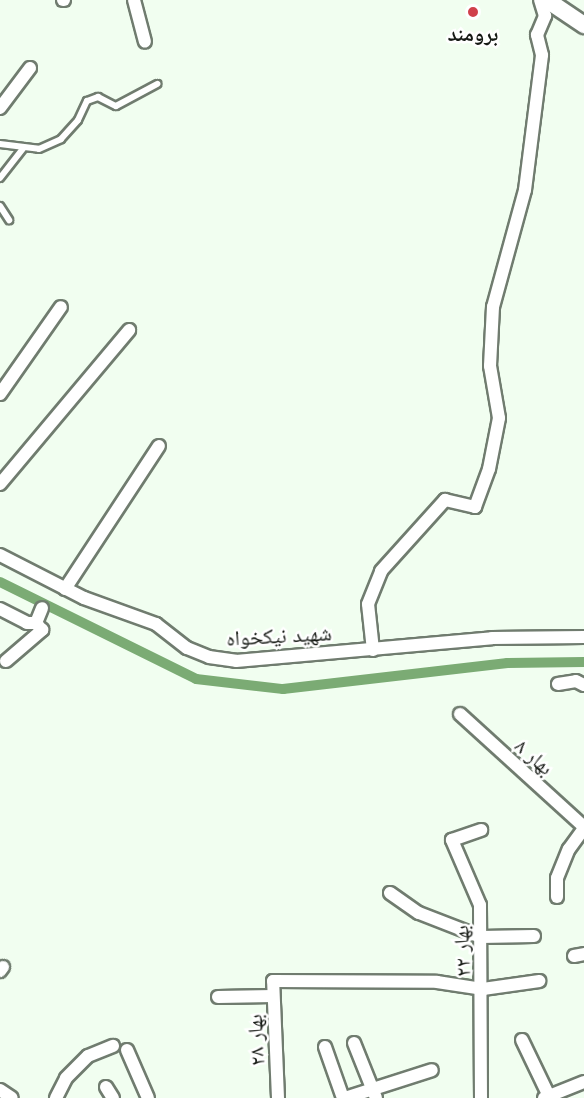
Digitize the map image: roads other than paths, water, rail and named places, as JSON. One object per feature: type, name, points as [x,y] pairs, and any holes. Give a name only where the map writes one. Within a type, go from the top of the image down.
[{"type":"main road","points":[[547,0],[584,25]]},
{"type":"street","points":[[134,0],[145,42]]},
{"type":"street","points":[[373,650],[369,604],[381,571],[445,500],[476,507],[489,469],[499,418],[490,366],[493,307],[525,190],[542,55],[537,35],[545,16],[540,0]]},
{"type":"street","points":[[0,108],[30,68]]},
{"type":"street","points":[[0,394],[61,307]]},
{"type":"street","points":[[0,484],[129,330]]},
{"type":"street","points":[[65,588],[159,446]]},
{"type":"street","name":"شهید نیکخواه","points":[[0,555],[65,588],[156,624],[187,648],[209,657],[236,661],[483,639],[584,637]]},
{"type":"street","points":[[36,623],[42,608]]},
{"type":"street","points":[[0,609],[27,623],[36,623],[42,630],[6,661]]},
{"type":"street","points":[[558,684],[576,681],[584,685]]},
{"type":"street","name":"بهار ۸","points":[[460,714],[584,827]]},
{"type":"street","points":[[557,897],[557,878],[569,849],[584,827]]},
{"type":"street","name":"بهار ۲۲","points":[[481,1098],[483,989],[480,905],[452,840],[482,830]]},
{"type":"street","points":[[390,893],[419,914],[481,937],[534,936]]},
{"type":"street","name":"بهار ۲۸","points":[[278,1098],[273,981],[437,982],[483,989]]},
{"type":"street","points":[[483,989],[539,981]]},
{"type":"street","points":[[218,997],[273,996]]},
{"type":"street","points":[[522,1040],[547,1097],[577,1089]]},
{"type":"street","points":[[354,1043],[374,1094]]},
{"type":"street","points":[[56,1098],[66,1078],[88,1056],[113,1046]]},
{"type":"street","points":[[325,1047],[344,1098],[374,1094],[432,1070]]},
{"type":"street","points":[[127,1050],[148,1098]]},
{"type":"street","points":[[0,1090],[12,1098]]},
{"type":"lane","points":[[0,144],[23,149],[39,149],[61,139],[78,120],[87,101],[98,97],[116,106],[157,84]]},
{"type":"lane","points":[[0,178],[23,149]]},
{"type":"lane","points":[[0,206],[9,220]]},
{"type":"waterway","points":[[0,582],[196,679],[283,689],[507,663],[584,662]]},
{"type":"place","name":"برومند","points":[[473,12]]}]
